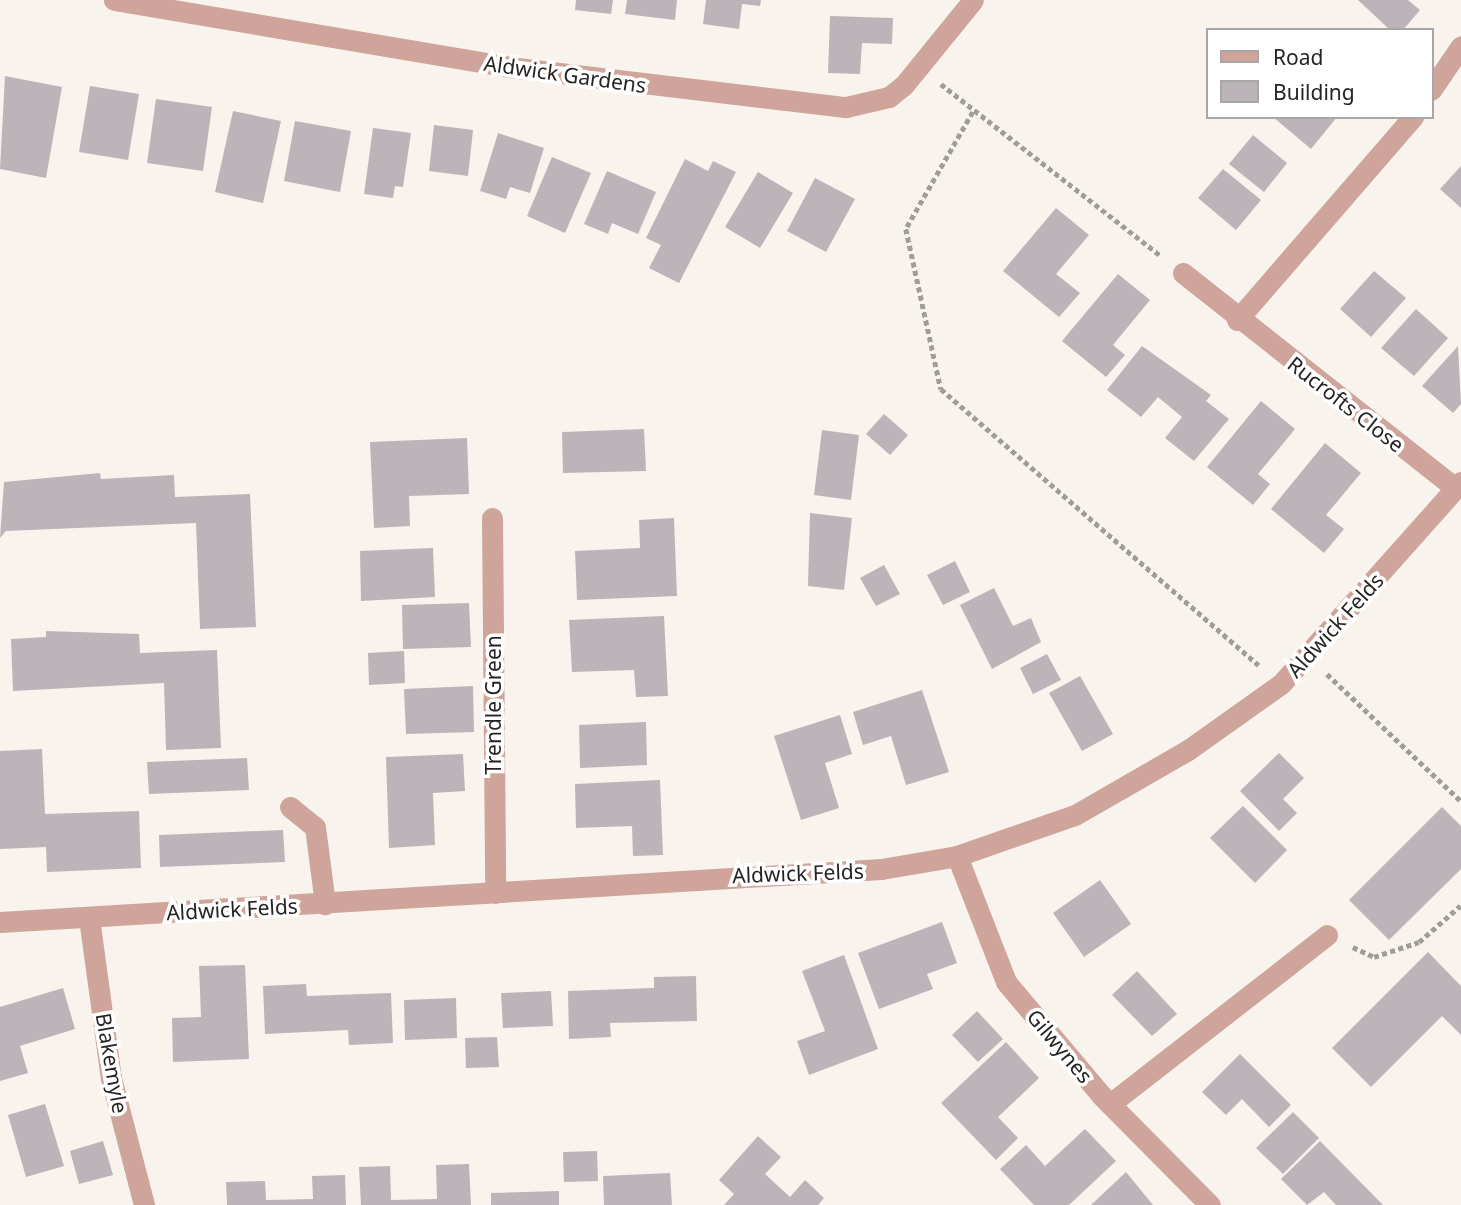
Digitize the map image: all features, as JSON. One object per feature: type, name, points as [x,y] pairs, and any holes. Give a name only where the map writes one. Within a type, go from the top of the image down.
[{"type":"street","name":"Aldwick Gardens","points":[[114,0],[761,102],[874,102],[889,97],[920,65],[973,0]]},
{"type":"street","points":[[1433,87],[1461,47]]},
{"type":"street","points":[[1237,320],[1411,119]]},
{"type":"street","name":"Rucrofts Close","points":[[1183,273],[1237,320],[1458,485]]},
{"type":"street","name":"Aldwick Felds","points":[[0,922],[881,869],[957,856],[1075,815],[1188,750],[1281,684],[1309,657],[1458,485]]},
{"type":"street","name":"Trendle Green","points":[[492,518],[495,893]]},
{"type":"street","points":[[290,807],[315,827],[325,904]]},
{"type":"street","name":"Gilwynes","points":[[957,856],[1006,982],[1110,1104],[1210,1205]]},
{"type":"street","name":"Blakemyle","points":[[89,918],[111,1078],[145,1205]]},
{"type":"street","points":[[1110,1104],[1327,935]]},
{"type":"path","points":[[920,65],[973,112],[1183,273]]},
{"type":"path","points":[[973,112],[906,229],[941,389],[1281,684]]},
{"type":"path","points":[[1309,657],[1461,801]]},
{"type":"path","points":[[1327,935],[1374,957],[1419,942],[1461,906]]},
{"type":"building","points":[[576,0],[613,0],[611,14],[575,10]]},
{"type":"building","points":[[627,0],[677,0],[675,20],[625,14]]},
{"type":"building","points":[[706,0],[761,0],[760,6],[742,4],[739,29],[703,24]]},
{"type":"building","points":[[1358,0],[1408,0],[1420,10],[1405,28],[1388,28]]},
{"type":"building","points":[[830,16],[893,18],[892,44],[862,43],[860,74],[828,73]]},
{"type":"building","points":[[5,76],[62,87],[46,178],[0,169]]},
{"type":"building","points":[[90,86],[139,94],[128,160],[79,152]]},
{"type":"building","points":[[156,99],[212,107],[203,171],[147,163]]},
{"type":"building","points":[[233,111],[281,121],[263,203],[215,192]]},
{"type":"building","points":[[1275,119],[1335,119],[1311,149]]},
{"type":"building","points":[[295,121],[351,131],[340,192],[284,181]]},
{"type":"building","points":[[434,125],[473,130],[468,176],[429,171]]},
{"type":"building","points":[[373,128],[411,133],[403,187],[395,186],[393,198],[364,194]]},
{"type":"building","points":[[498,133],[544,148],[530,193],[510,187],[506,199],[480,191]]},
{"type":"building","points":[[1253,135],[1287,163],[1264,192],[1229,164]]},
{"type":"building","points":[[552,157],[591,173],[565,233],[527,216]]},
{"type":"building","points":[[685,159],[708,171],[713,161],[736,172],[679,283],[649,268],[661,245],[646,238]]},
{"type":"building","points":[[1461,166],[1461,208],[1440,189]]},
{"type":"building","points":[[1223,169],[1261,200],[1236,230],[1198,198]]},
{"type":"building","points":[[607,171],[656,192],[638,234],[612,223],[608,234],[584,224]]},
{"type":"building","points":[[758,172],[793,193],[760,248],[725,227]]},
{"type":"building","points":[[815,178],[855,199],[826,252],[787,231]]},
{"type":"building","points":[[1056,208],[1089,235],[1056,274],[1080,293],[1059,317],[1003,271]]},
{"type":"building","points":[[1374,271],[1406,298],[1371,337],[1340,309]]},
{"type":"building","points":[[1118,274],[1150,300],[1113,345],[1125,355],[1106,377],[1062,341]]},
{"type":"building","points":[[1416,309],[1448,338],[1414,376],[1381,348]]},
{"type":"building","points":[[1142,346],[1211,395],[1206,401],[1229,419],[1194,461],[1165,438],[1182,417],[1158,397],[1141,417],[1107,390]]},
{"type":"building","points":[[1458,346],[1461,404],[1453,413],[1422,386]]},
{"type":"building","points":[[1261,401],[1295,429],[1258,474],[1270,484],[1253,505],[1207,467]]},
{"type":"building","points":[[884,414],[908,435],[890,455],[866,434]]},
{"type":"building","points":[[644,429],[646,471],[563,473],[562,432]]},
{"type":"building","points":[[822,430],[859,435],[851,500],[814,495]]},
{"type":"building","points":[[467,438],[469,494],[409,496],[410,526],[374,528],[370,442]]},
{"type":"building","points":[[1325,443],[1361,473],[1326,515],[1344,529],[1324,553],[1271,509]]},
{"type":"building","points":[[100,473],[101,479],[174,475],[175,497],[250,494],[256,627],[200,629],[196,523],[6,531],[0,538],[4,482]]},
{"type":"building","points":[[810,513],[852,518],[844,590],[808,586]]},
{"type":"building","points":[[674,518],[677,596],[577,600],[575,551],[640,548],[639,520]]},
{"type":"building","points":[[433,548],[435,597],[361,601],[360,551]]},
{"type":"building","points":[[955,561],[970,592],[943,605],[927,575]]},
{"type":"building","points":[[884,565],[900,594],[876,606],[860,578]]},
{"type":"building","points":[[994,588],[1013,626],[1031,618],[1041,642],[992,669],[960,605]]},
{"type":"building","points":[[469,603],[471,647],[403,649],[402,605]]},
{"type":"building","points":[[664,616],[668,696],[636,697],[634,670],[572,672],[569,620]]},
{"type":"building","points":[[46,631],[139,634],[140,653],[217,650],[221,748],[166,750],[164,683],[13,691],[11,639],[46,637]]},
{"type":"building","points":[[404,651],[405,683],[369,685],[368,653]]},
{"type":"building","points":[[1047,654],[1061,680],[1033,694],[1020,668]]},
{"type":"building","points":[[1080,676],[1113,734],[1082,751],[1049,693]]},
{"type":"building","points":[[473,686],[474,732],[406,734],[404,689]]},
{"type":"building","points":[[922,690],[949,772],[906,785],[891,736],[863,745],[853,712]]},
{"type":"building","points":[[840,715],[852,754],[825,763],[839,808],[801,820],[774,736]]},
{"type":"building","points":[[646,722],[647,765],[580,768],[579,725]]},
{"type":"building","points":[[42,749],[45,814],[139,811],[141,868],[47,872],[46,847],[0,849],[0,751]]},
{"type":"building","points":[[1279,753],[1304,778],[1283,799],[1297,813],[1279,831],[1240,791]]},
{"type":"building","points":[[463,754],[465,791],[433,793],[435,845],[389,848],[386,757]]},
{"type":"building","points":[[247,758],[249,790],[149,794],[147,762]]},
{"type":"building","points":[[660,780],[663,855],[633,856],[632,826],[576,828],[575,784]]},
{"type":"building","points":[[1243,806],[1287,850],[1255,883],[1210,838]]},
{"type":"building","points":[[1442,807],[1461,826],[1461,869],[1389,940],[1349,900]]},
{"type":"building","points":[[283,830],[285,862],[160,867],[159,835]]},
{"type":"building","points":[[1100,880],[1131,924],[1084,957],[1053,913]]},
{"type":"building","points":[[942,922],[957,963],[927,974],[933,989],[879,1009],[858,953]]},
{"type":"building","points":[[1428,952],[1461,986],[1461,1035],[1442,1016],[1371,1087],[1332,1048]]},
{"type":"building","points":[[844,955],[878,1049],[809,1075],[797,1041],[825,1031],[802,971]]},
{"type":"building","points":[[245,965],[249,1059],[173,1062],[172,1018],[201,1017],[199,966]]},
{"type":"building","points":[[1137,971],[1177,1014],[1152,1036],[1112,995]]},
{"type":"building","points":[[696,976],[697,1021],[610,1023],[611,1037],[569,1039],[568,991],[654,988],[654,977]]},
{"type":"building","points":[[306,984],[307,996],[391,993],[393,1043],[349,1045],[348,1030],[265,1034],[263,986]]},
{"type":"building","points":[[63,988],[75,1029],[20,1046],[28,1073],[0,1081],[0,1007]]},
{"type":"building","points":[[551,991],[553,1026],[503,1028],[501,993]]},
{"type":"building","points":[[456,998],[457,1038],[405,1040],[404,1000]]},
{"type":"building","points":[[977,1011],[1003,1039],[978,1062],[952,1035]]},
{"type":"building","points":[[497,1037],[499,1067],[466,1068],[465,1038]]},
{"type":"building","points":[[1006,1042],[1039,1078],[998,1117],[1018,1138],[996,1160],[941,1103]]},
{"type":"building","points":[[1240,1054],[1291,1105],[1269,1127],[1242,1099],[1226,1115],[1202,1092]]},
{"type":"building","points":[[45,1104],[64,1166],[26,1177],[8,1115]]},
{"type":"building","points":[[1293,1112],[1319,1138],[1283,1174],[1256,1148]]},
{"type":"building","points":[[1085,1129],[1116,1161],[1069,1205],[1034,1205],[1000,1169],[1026,1145],[1045,1166]]},
{"type":"building","points":[[758,1136],[781,1157],[765,1174],[790,1197],[805,1180],[824,1198],[818,1205],[724,1205],[734,1194],[719,1180]]},
{"type":"building","points":[[103,1141],[113,1175],[79,1184],[70,1151]]},
{"type":"building","points":[[1320,1141],[1383,1205],[1336,1205],[1324,1192],[1307,1205],[1281,1179]]},
{"type":"building","points":[[597,1151],[598,1181],[564,1182],[563,1152]]},
{"type":"building","points":[[469,1164],[471,1205],[361,1205],[359,1167],[390,1166],[391,1200],[437,1199],[436,1165]]},
{"type":"building","points":[[1126,1172],[1153,1205],[1091,1205]]},
{"type":"building","points":[[670,1173],[672,1205],[604,1205],[603,1176]]},
{"type":"building","points":[[345,1175],[346,1205],[227,1205],[226,1182],[265,1181],[266,1200],[313,1199],[312,1176]]},
{"type":"building","points":[[559,1191],[559,1205],[491,1205],[491,1193]]}]
